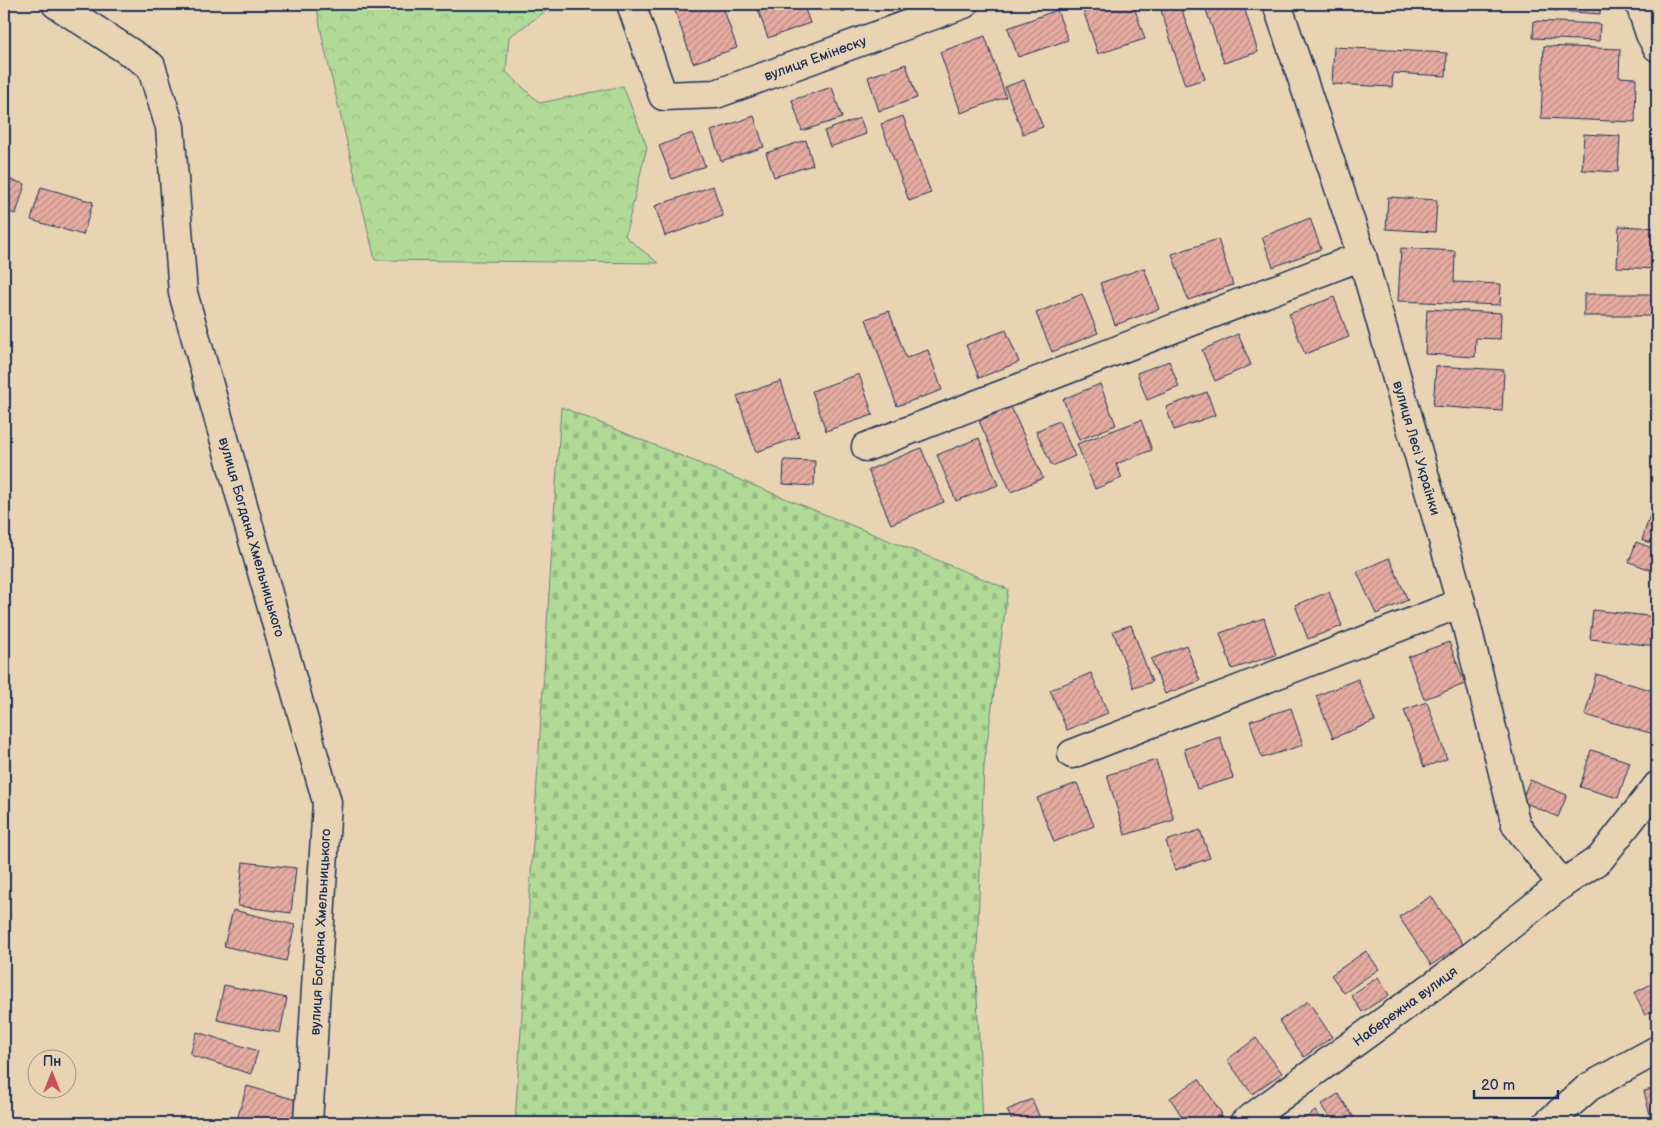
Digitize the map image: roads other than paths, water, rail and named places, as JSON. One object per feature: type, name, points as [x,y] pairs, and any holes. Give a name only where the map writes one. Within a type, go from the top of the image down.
[{"type":"street","name":"вулиця Богдана Хмельницького","points":[[56,4],[150,66],[170,127],[183,293],[327,802],[308,1123]]},
{"type":"street","name":"вулиця Емінеску","points":[[631,4],[663,96],[716,94],[964,4]]},
{"type":"street","name":"вулиця Лесі Українки","points":[[1277,4],[1362,256],[1461,603],[1516,825],[1562,884]]},
{"type":"street","points":[[1640,4],[1650,34],[1657,47]]},
{"type":"street","points":[[866,447],[1362,256]]},
{"type":"street","points":[[1072,754],[1461,603]]},
{"type":"street","name":"Набережна вулиця","points":[[1244,1123],[1452,972],[1562,884],[1600,859],[1657,786]]},
{"type":"street","points":[[1548,1123],[1589,1087],[1657,1050]]}]
